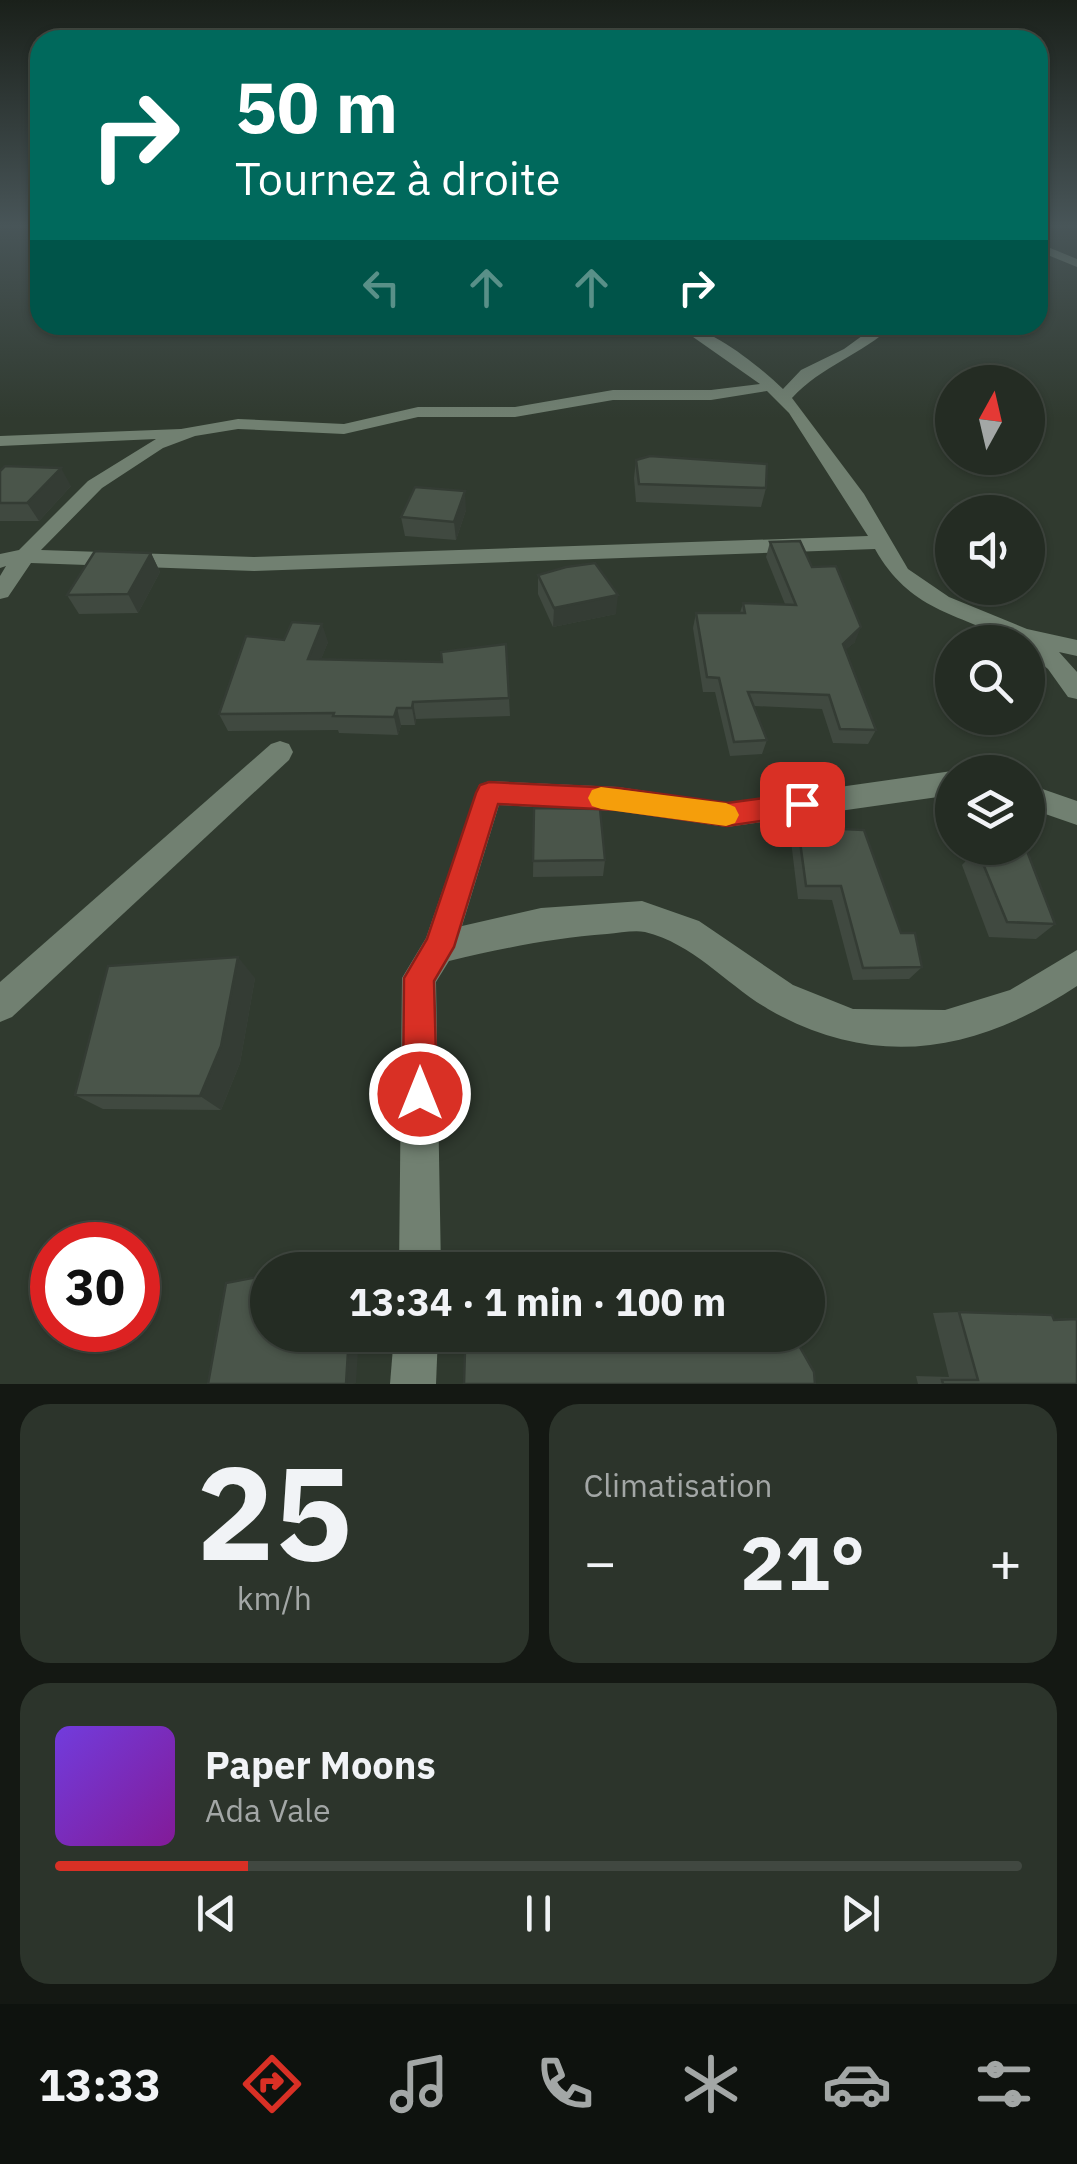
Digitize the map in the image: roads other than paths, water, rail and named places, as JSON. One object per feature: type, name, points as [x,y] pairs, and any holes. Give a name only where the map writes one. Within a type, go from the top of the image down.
[{"type":"street","points":[[699,335],[742,361],[783,398],[854,494],[900,574],[942,602],[996,625]]},
{"type":"street","points":[[783,398],[806,373],[850,352],[873,335]]},
{"type":"street","points":[[0,441],[181,433],[222,425],[272,423],[338,430],[365,426],[398,414],[529,411],[610,395],[686,398],[749,392],[783,398]]},
{"type":"street","points":[[749,392],[783,398]]},
{"type":"street","points":[[0,592],[11,559],[86,489],[181,433]]},
{"type":"street","points":[[11,559],[254,564],[882,542]]},
{"type":"street","points":[[1045,641],[1077,648]]},
{"type":"street","points":[[1045,654],[1077,690]]},
{"type":"street","points":[[0,1005],[280,752]]},
{"type":"street","points":[[420,1252],[419,978],[439,947],[489,793],[618,799],[727,815],[935,785]]},
{"type":"street","points":[[1045,802],[1077,814]]},
{"type":"street","points":[[439,947],[541,923],[642,916],[688,932],[781,998],[853,1027],[945,1028],[1018,1005],[1077,967]]},
{"type":"street","points":[[414,1384],[415,1352]]}]
